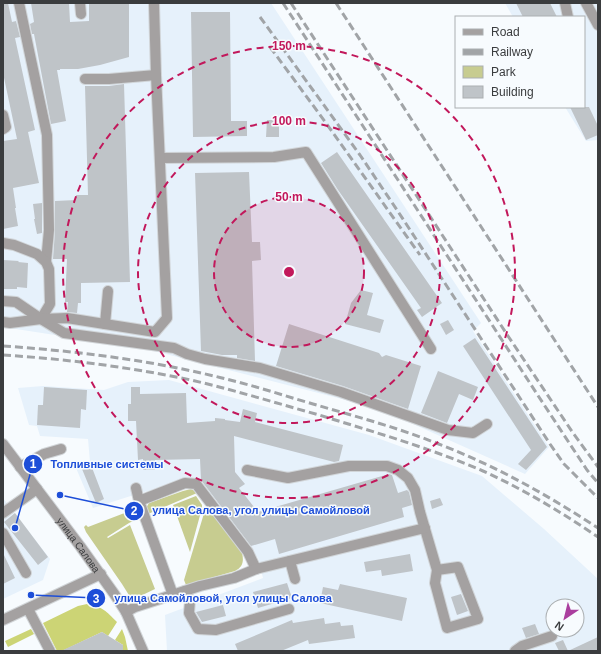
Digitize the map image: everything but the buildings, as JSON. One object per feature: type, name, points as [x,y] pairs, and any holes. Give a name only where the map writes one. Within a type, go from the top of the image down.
[{"type":"street","points":[[19,3],[47,135],[49,230],[46,262]]},
{"type":"street","points":[[80,3],[81,14]]},
{"type":"street","points":[[3,322],[10,323],[41,319],[66,318],[155,332],[167,318],[154,3]]},
{"type":"street","points":[[565,3],[568,16]]},
{"type":"street","points":[[586,3],[598,25]]},
{"type":"street","points":[[86,79],[109,79],[156,75]]},
{"type":"street","points":[[3,115],[6,127],[3,130]]},
{"type":"street","points":[[160,158],[274,157],[306,152],[431,349]]},
{"type":"street","points":[[3,243],[14,245],[37,254],[46,262],[49,269],[50,304],[41,319]]},
{"type":"street","points":[[105,324],[108,291]]},
{"type":"street","points":[[3,301],[16,302],[64,333],[174,348],[186,354],[205,359],[260,368],[341,392],[448,430],[473,433],[487,424]]},
{"type":"street","name":"улица Салова","points":[[3,444],[101,574],[126,612],[143,651]]},
{"type":"street","points":[[20,467],[44,454],[61,449]]},
{"type":"street","points":[[247,470],[288,478],[349,466],[387,466],[398,470],[408,478],[415,490],[437,570],[435,583],[447,628],[478,619],[458,568],[437,570]]},
{"type":"street","points":[[139,500],[185,484],[190,479],[196,484],[248,552],[256,569]]},
{"type":"street","points":[[136,488],[173,594]]},
{"type":"street","points":[[3,513],[37,489]]},
{"type":"street","points":[[126,612],[135,607],[173,594],[234,578],[256,569],[425,528]]},
{"type":"street","points":[[3,533],[26,573]]},
{"type":"street","points":[[290,561],[295,579]]},
{"type":"street","points":[[3,620],[101,574]]},
{"type":"street","points":[[185,591],[190,601],[189,613],[198,629],[216,630],[289,609]]},
{"type":"street","points":[[28,609],[45,650]]},
{"type":"street","points":[[515,651],[522,646],[546,638]]},
{"type":"shaded area","points":[[3,3],[271,3],[481,323],[473,331],[549,447],[525,474],[377,408],[146,349],[3,327]]},
{"type":"shaded area","points":[[505,3],[598,3],[598,140],[586,141],[566,108],[585,108],[585,16],[512,16]]},
{"type":"shaded area","points":[[169,380],[369,435],[482,476],[544,529],[598,579],[598,651],[167,651],[165,615],[263,578],[258,558],[199,483],[185,481],[93,508],[76,468],[90,462],[88,439],[40,436],[37,426],[29,425],[18,388],[43,386],[104,390],[128,382]]},
{"type":"shaded area","points":[[3,498],[50,559],[43,580],[3,599]]},
{"type":"green space","points":[[191,489],[197,493],[148,514],[146,508],[149,503]]},
{"type":"green space","points":[[196,496],[202,505],[202,508],[190,552],[173,505]]},
{"type":"green space","points":[[208,507],[242,553],[242,564],[240,568],[235,571],[186,585],[184,580],[205,510]]},
{"type":"green space","points":[[135,509],[139,518],[107,537],[108,538],[130,525],[155,589],[132,600],[84,527],[86,525],[88,527]]},
{"type":"green space","points":[[87,604],[104,610],[117,622],[108,636],[102,632],[62,651],[57,651],[43,623],[78,606]]},
{"type":"green space","points":[[31,629],[34,634],[8,647],[5,641]]},
{"type":"green space","points":[[122,629],[128,651],[123,651],[123,645],[115,640]]},
{"type":"railway","points":[[283,3],[537,394],[587,470],[598,483]]},
{"type":"railway","points":[[291,3],[508,336],[573,433],[598,467]]},
{"type":"railway","points":[[336,3],[598,407]]},
{"type":"railway","points":[[260,17],[360,155],[564,464],[598,498]]},
{"type":"railway","points":[[270,47],[420,255]]},
{"type":"railway","points":[[3,346],[113,357],[168,366],[245,384],[375,422],[421,437],[478,461],[559,503],[598,528]]},
{"type":"railway","points":[[3,355],[97,364],[168,375],[223,388],[319,415],[381,434],[483,471],[542,501],[598,537]]},
{"type":"place","name":"улица Салова, угол улицы Самойловой","points":[[60,495]]},
{"type":"place","name":"Топливные системы","points":[[15,528]]},
{"type":"place","name":"улица Самойловой, угол улицы Салова","points":[[31,595]]}]
